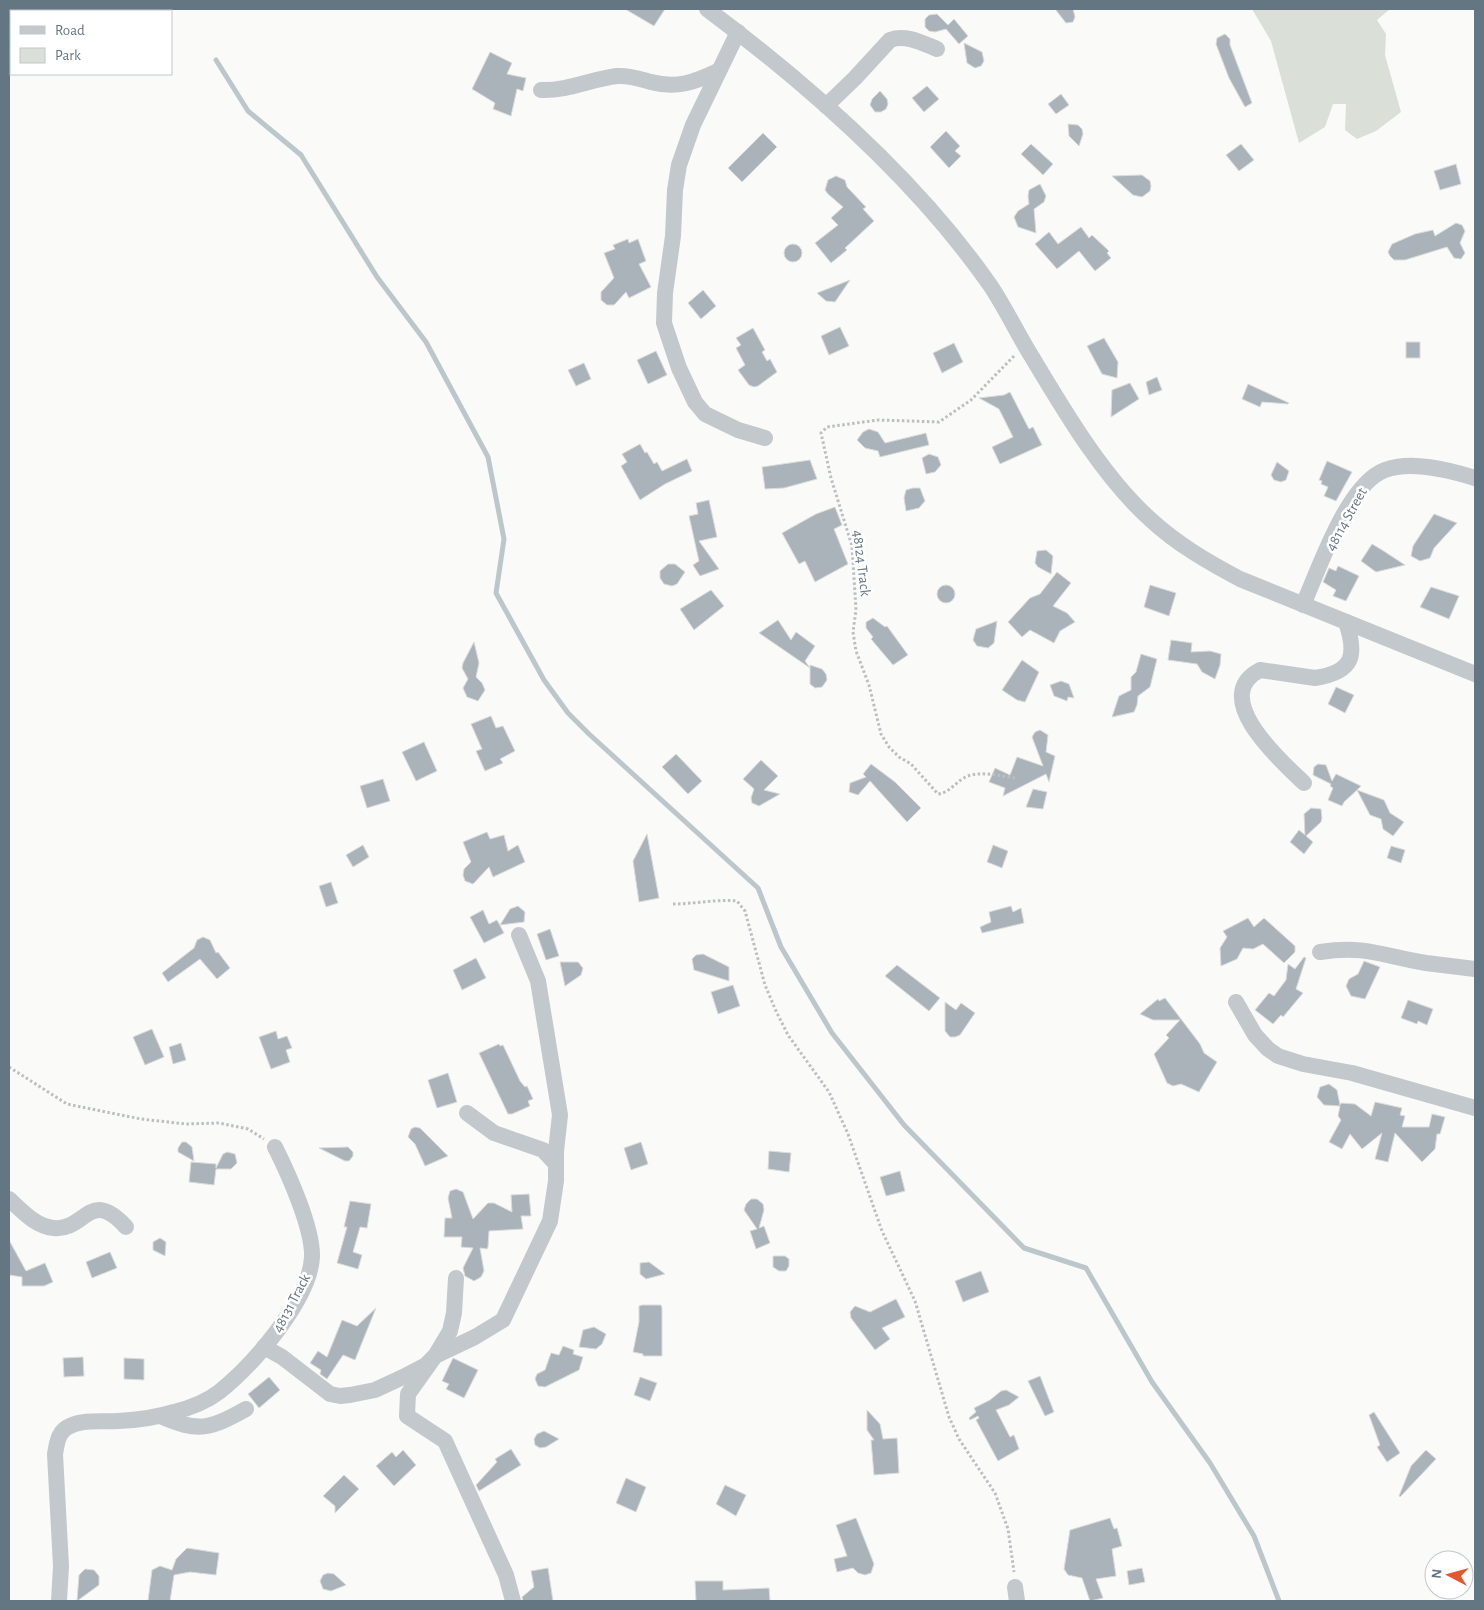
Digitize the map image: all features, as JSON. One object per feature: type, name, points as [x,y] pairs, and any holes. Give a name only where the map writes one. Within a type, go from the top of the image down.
[{"type":"street","points":[[707,9],[738,32],[826,106],[917,195],[954,238],[990,286],[1053,392],[1112,477],[1150,519],[1204,560],[1240,579],[1473,675]]},
{"type":"street","points":[[738,32],[693,125],[679,166],[674,190],[673,236],[665,293],[664,323],[679,368],[695,402],[706,414],[738,430],[765,438]]},
{"type":"street","points":[[826,106],[890,40],[897,37],[910,39],[937,49]]},
{"type":"street","points":[[541,90],[565,89],[597,79],[619,76],[678,86],[690,84],[718,71]]},
{"type":"street","name":"48114 Street","points":[[1303,605],[1348,508],[1357,492],[1368,479],[1384,470],[1399,467],[1427,468],[1475,478]]},
{"type":"street","points":[[1304,783],[1272,752],[1254,730],[1243,702],[1243,689],[1247,680],[1260,670],[1315,678],[1338,670],[1349,662],[1353,652],[1346,622]]},
{"type":"street","points":[[264,1347],[282,1357],[330,1394],[340,1396],[375,1390],[426,1365],[435,1356],[476,1337],[503,1320],[550,1222],[554,1197],[560,1115],[538,981],[519,935]]},
{"type":"street","points":[[1320,952],[1345,948],[1367,950],[1424,962],[1475,969]]},
{"type":"street","points":[[1236,1002],[1255,1035],[1268,1049],[1284,1058],[1352,1073],[1475,1108]]},
{"type":"street","points":[[467,1113],[483,1128],[544,1150],[556,1164]]},
{"type":"street","name":"48131 Track","points":[[59,1601],[61,1566],[55,1454],[57,1440],[61,1432],[80,1422],[150,1419],[197,1405],[218,1392],[275,1335],[309,1276],[312,1257],[310,1239],[275,1147]]},
{"type":"street","points":[[9,1199],[35,1222],[53,1228],[62,1228],[94,1210],[102,1210],[117,1217],[126,1227]]},
{"type":"street","points":[[456,1278],[454,1313],[450,1331],[408,1394],[407,1416],[445,1440],[506,1575],[513,1601]]},
{"type":"street","points":[[160,1416],[188,1426],[210,1427],[246,1409]]},
{"type":"path","name":"48124 Track","points":[[1015,778],[989,775],[969,776],[944,793],[938,794],[911,764],[889,747],[881,734],[869,685],[856,651],[852,632],[856,610],[852,546],[831,478],[821,433],[827,427],[878,420],[922,423],[939,422],[971,400],[1025,346]]},
{"type":"path","points":[[673,904],[700,904],[721,900],[737,901],[746,911],[765,985],[776,1011],[788,1035],[829,1092],[848,1134],[882,1231],[915,1301],[949,1418],[959,1439],[995,1493],[1008,1529],[1016,1594]]},
{"type":"path","points":[[9,1067],[67,1104],[141,1119],[186,1124],[219,1123],[248,1129],[275,1147]]},
{"type":"green space","points":[[1252,9],[1390,9],[1377,20],[1386,34],[1385,55],[1401,112],[1376,131],[1357,139],[1345,130],[1346,104],[1333,104],[1325,127],[1299,143],[1271,41]]},
{"type":"building","points":[[625,9],[665,9],[654,26]]},
{"type":"building","points":[[1055,9],[1073,9],[1075,17],[1073,22],[1066,23]]},
{"type":"building","points":[[937,14],[948,25],[954,19],[968,36],[959,44],[946,29],[935,32],[929,31],[925,27],[925,19],[929,15]]},
{"type":"building","points":[[1225,34],[1230,39],[1230,45],[1252,103],[1245,107],[1229,78],[1216,44],[1217,38]]},
{"type":"building","points":[[964,43],[982,52],[984,61],[981,66],[975,68],[967,63]]},
{"type":"building","points":[[490,52],[512,63],[507,74],[526,78],[523,91],[517,89],[511,116],[493,109],[495,103],[472,89]]},
{"type":"building","points":[[927,86],[939,99],[924,112],[912,98]]},
{"type":"building","points":[[880,91],[887,99],[888,104],[886,109],[881,112],[875,112],[870,105],[872,99]]},
{"type":"building","points":[[1061,94],[1069,105],[1056,114],[1048,104]]},
{"type":"building","points":[[1068,124],[1078,125],[1082,129],[1083,134],[1079,146],[1069,136]]},
{"type":"building","points":[[946,131],[960,146],[955,151],[961,156],[949,168],[930,147]]},
{"type":"building","points":[[763,133],[777,147],[742,182],[728,168]]},
{"type":"building","points":[[1031,144],[1053,164],[1043,175],[1021,154]]},
{"type":"building","points":[[1241,144],[1254,160],[1239,171],[1226,155]]},
{"type":"building","points":[[1456,164],[1461,184],[1440,190],[1434,171]]},
{"type":"building","points":[[1142,175],[1150,181],[1151,186],[1150,191],[1142,197],[1133,195],[1112,176]]},
{"type":"building","points":[[836,176],[845,180],[847,187],[866,207],[863,209],[874,221],[845,248],[847,250],[831,263],[815,243],[838,225],[831,218],[843,207],[825,190],[828,180]]},
{"type":"building","points":[[1040,184],[1046,196],[1044,202],[1034,209],[1036,233],[1018,227],[1014,217],[1018,211],[1029,204],[1029,190]]},
{"type":"building","points":[[1456,223],[1462,225],[1465,231],[1460,243],[1465,253],[1461,259],[1454,258],[1447,247],[1405,260],[1394,260],[1388,252],[1392,244],[1415,234],[1433,230],[1435,236]]},
{"type":"building","points":[[1081,227],[1089,238],[1092,235],[1109,251],[1107,253],[1111,258],[1095,271],[1079,251],[1057,269],[1035,244],[1049,232],[1058,244]]},
{"type":"building","points":[[628,239],[629,243],[638,239],[646,261],[639,264],[651,287],[629,298],[626,292],[614,305],[607,305],[601,300],[601,292],[614,278],[604,253],[615,249],[613,245]]},
{"type":"building","points":[[793,244],[799,247],[802,253],[799,259],[793,262],[787,259],[784,253],[787,247]]},
{"type":"building","points":[[850,280],[835,302],[826,301],[817,293]]},
{"type":"building","points":[[703,290],[716,306],[701,319],[688,303]]},
{"type":"building","points":[[840,327],[849,346],[829,355],[821,336]]},
{"type":"building","points":[[753,328],[765,350],[762,352],[767,361],[770,359],[777,372],[754,387],[749,385],[738,370],[745,365],[736,348],[741,345],[736,338]]},
{"type":"building","points":[[1104,338],[1118,362],[1117,378],[1102,374],[1087,346]]},
{"type":"building","points":[[1406,342],[1420,342],[1420,358],[1406,358]]},
{"type":"building","points":[[954,343],[963,362],[942,373],[933,353]]},
{"type":"building","points":[[656,351],[667,375],[648,384],[637,360]]},
{"type":"building","points":[[584,363],[591,379],[576,386],[568,370]]},
{"type":"building","points":[[1157,377],[1162,390],[1149,395],[1146,382]]},
{"type":"building","points":[[1130,383],[1139,399],[1111,417],[1112,390]]},
{"type":"building","points":[[1248,384],[1289,403],[1262,402],[1260,407],[1242,399]]},
{"type":"building","points":[[1010,392],[1029,429],[1033,427],[1042,445],[1000,464],[992,447],[1013,437],[999,409],[979,398],[1004,395]]},
{"type":"building","points":[[869,429],[878,432],[885,443],[926,433],[929,445],[880,457],[878,451],[865,448],[857,440],[863,432]]},
{"type":"building","points":[[640,444],[654,464],[657,462],[662,471],[687,459],[692,471],[665,484],[640,500],[621,466],[627,462],[622,454]]},
{"type":"building","points":[[929,454],[938,457],[941,465],[935,472],[926,474],[922,458]]},
{"type":"building","points":[[810,460],[817,479],[784,488],[765,489],[762,467]]},
{"type":"building","points":[[1327,461],[1352,472],[1336,501],[1324,496],[1328,487],[1321,484],[1322,481],[1319,480]]},
{"type":"building","points":[[1277,462],[1289,471],[1286,480],[1281,482],[1274,480],[1271,475]]},
{"type":"building","points":[[920,488],[925,501],[919,508],[906,511],[904,498],[906,490]]},
{"type":"building","points":[[709,500],[717,537],[699,541],[719,569],[700,576],[693,565],[699,561],[689,516],[698,514],[696,503]]},
{"type":"building","points":[[835,507],[842,525],[834,529],[848,564],[815,582],[805,561],[799,564],[782,533],[816,514]]},
{"type":"building","points":[[1434,514],[1457,523],[1434,548],[1430,558],[1420,561],[1411,556],[1413,546]]},
{"type":"building","points":[[1372,544],[1405,565],[1376,572],[1361,561]]},
{"type":"building","points":[[1046,550],[1053,556],[1051,574],[1038,567],[1035,563],[1037,551]]},
{"type":"building","points":[[668,564],[675,564],[685,572],[677,584],[672,586],[664,584],[660,578],[660,571]]},
{"type":"building","points":[[1338,566],[1359,576],[1346,601],[1333,596],[1336,590],[1323,582],[1329,568],[1336,571]]},
{"type":"building","points":[[1057,572],[1071,583],[1053,606],[1067,613],[1075,622],[1060,631],[1054,643],[1030,630],[1022,637],[1008,622],[1030,598],[1040,594]]},
{"type":"building","points":[[946,585],[952,588],[955,594],[952,600],[946,603],[940,600],[937,594],[940,588]]},
{"type":"building","points":[[1150,585],[1176,593],[1169,616],[1144,607]]},
{"type":"building","points":[[1431,587],[1459,596],[1449,619],[1420,607]]},
{"type":"building","points":[[711,590],[724,606],[694,630],[680,609]]},
{"type":"building","points":[[873,618],[885,627],[887,626],[908,655],[893,665],[871,639],[873,637],[866,628],[866,622]]},
{"type":"building","points":[[778,620],[791,640],[796,632],[815,646],[805,661],[810,668],[759,633]]},
{"type":"building","points":[[997,621],[994,643],[988,648],[977,646],[973,640],[976,629]]},
{"type":"building","points":[[1171,640],[1192,643],[1191,652],[1210,651],[1221,654],[1220,665],[1215,679],[1202,672],[1197,664],[1168,660]]},
{"type":"building","points":[[474,642],[479,663],[476,677],[482,683],[485,690],[478,701],[467,697],[463,688],[468,679],[462,668],[463,663]]},
{"type":"building","points":[[1141,654],[1157,659],[1150,687],[1138,696],[1134,712],[1112,717],[1119,696],[1131,690],[1131,677],[1136,672]]},
{"type":"building","points":[[1022,660],[1039,672],[1025,702],[1017,700],[1002,690]]},
{"type":"building","points":[[810,665],[822,669],[826,674],[827,680],[822,687],[815,688],[810,684]]},
{"type":"building","points":[[1061,681],[1069,684],[1074,698],[1068,697],[1067,701],[1054,696],[1050,685]]},
{"type":"building","points":[[1336,687],[1354,695],[1345,713],[1328,704]]},
{"type":"building","points":[[491,716],[496,728],[503,726],[515,751],[500,759],[503,763],[485,771],[476,751],[482,749],[471,724]]},
{"type":"building","points":[[1040,730],[1048,735],[1046,752],[1055,756],[1049,782],[1046,774],[1003,796],[1005,788],[989,782],[995,768],[1010,775],[1017,757],[1043,766],[1032,737],[1035,732]]},
{"type":"building","points":[[424,742],[437,771],[416,781],[402,752]]},
{"type":"building","points":[[676,754],[702,781],[688,794],[662,767]]},
{"type":"building","points":[[761,760],[778,776],[764,790],[780,794],[759,806],[752,803],[751,798],[754,789],[743,779]]},
{"type":"building","points":[[871,764],[895,782],[921,808],[907,822],[870,781],[858,795],[849,792],[850,783],[866,777],[863,774]]},
{"type":"building","points":[[1318,764],[1326,765],[1332,781],[1336,774],[1361,786],[1342,806],[1328,800],[1333,788],[1330,786],[1331,784],[1313,775],[1314,767]]},
{"type":"building","points":[[383,779],[390,801],[367,808],[360,786]]},
{"type":"building","points":[[1033,789],[1047,792],[1043,809],[1026,807]]},
{"type":"building","points":[[1357,790],[1384,800],[1390,813],[1404,822],[1393,836],[1383,829],[1381,819],[1370,815]]},
{"type":"building","points":[[1311,808],[1321,809],[1322,818],[1321,822],[1306,836],[1313,842],[1304,854],[1290,842],[1299,830],[1305,835],[1304,814]]},
{"type":"building","points":[[487,832],[490,839],[504,835],[508,851],[518,845],[525,862],[493,877],[489,867],[473,884],[465,881],[463,875],[464,869],[471,862],[463,842]]},
{"type":"building","points":[[647,834],[659,898],[639,902],[633,861]]},
{"type":"building","points":[[363,845],[369,857],[353,867],[346,855]]},
{"type":"building","points":[[993,845],[1008,851],[1002,868],[987,862]]},
{"type":"building","points":[[1391,846],[1405,850],[1401,863],[1387,858]]},
{"type":"building","points":[[331,882],[338,903],[326,907],[319,886]]},
{"type":"building","points":[[518,906],[525,912],[524,922],[500,925],[510,909]]},
{"type":"building","points":[[1011,906],[1013,912],[1021,908],[1024,923],[982,933],[980,927],[991,922],[989,912]]},
{"type":"building","points":[[483,910],[489,924],[497,920],[504,933],[484,943],[470,917]]},
{"type":"building","points":[[1248,918],[1254,927],[1264,918],[1295,946],[1295,952],[1284,963],[1263,944],[1253,949],[1243,948],[1237,959],[1221,966],[1220,948],[1227,937],[1223,931]]},
{"type":"building","points":[[550,929],[559,956],[546,960],[537,934]]},
{"type":"building","points":[[203,937],[210,940],[216,953],[218,952],[230,968],[217,979],[200,959],[168,982],[162,973],[194,948],[197,940]]},
{"type":"building","points":[[703,954],[729,967],[729,981],[694,970],[692,959],[696,955]]},
{"type":"building","points":[[1304,957],[1306,958],[1296,989],[1303,993],[1283,1017],[1281,1015],[1273,1024],[1255,1010],[1269,993],[1274,996],[1286,980],[1288,964],[1295,969]]},
{"type":"building","points":[[476,958],[486,978],[462,990],[453,970]]},
{"type":"building","points":[[1364,961],[1380,967],[1365,999],[1351,996],[1346,986],[1349,979],[1358,974]]},
{"type":"building","points":[[560,962],[578,962],[583,968],[581,975],[565,986]]},
{"type":"building","points":[[897,965],[940,998],[929,1011],[885,976]]},
{"type":"building","points":[[733,985],[740,1006],[718,1014],[711,992]]},
{"type":"building","points":[[1165,998],[1200,1044],[1204,1053],[1217,1062],[1199,1092],[1181,1084],[1173,1086],[1167,1083],[1154,1054],[1169,1038],[1166,1035],[1180,1020],[1153,1020],[1140,1014],[1158,999],[1159,1001]]},
{"type":"building","points":[[1408,1000],[1433,1009],[1427,1025],[1418,1021],[1417,1024],[1401,1018]]},
{"type":"building","points":[[945,1002],[956,1010],[961,1003],[975,1013],[960,1035],[955,1037],[950,1037],[945,1031]]},
{"type":"building","points":[[152,1029],[164,1057],[145,1065],[133,1037]]},
{"type":"building","points":[[276,1031],[278,1039],[287,1036],[292,1048],[286,1050],[290,1062],[271,1069],[259,1037]]},
{"type":"building","points":[[181,1043],[186,1060],[173,1064],[169,1047]]},
{"type":"building","points":[[499,1044],[500,1046],[503,1045],[520,1081],[525,1087],[527,1086],[533,1099],[528,1101],[530,1106],[512,1114],[508,1114],[479,1053]]},
{"type":"building","points":[[448,1073],[457,1102],[437,1108],[428,1080]]},
{"type":"building","points":[[1329,1084],[1337,1090],[1340,1105],[1341,1103],[1355,1104],[1371,1116],[1375,1102],[1402,1108],[1400,1115],[1405,1116],[1402,1127],[1429,1127],[1432,1114],[1445,1117],[1440,1134],[1437,1134],[1435,1149],[1422,1162],[1395,1133],[1388,1162],[1375,1159],[1382,1133],[1362,1149],[1350,1134],[1342,1149],[1329,1142],[1341,1120],[1338,1116],[1340,1106],[1324,1105],[1317,1097],[1320,1087]]},
{"type":"building","points":[[415,1127],[420,1128],[448,1156],[425,1166],[415,1144],[408,1137],[411,1129]]},
{"type":"building","points":[[182,1142],[186,1142],[192,1147],[194,1161],[178,1152]]},
{"type":"building","points":[[641,1142],[648,1164],[631,1170],[624,1148]]},
{"type":"building","points":[[348,1147],[353,1152],[353,1156],[349,1161],[345,1161],[319,1148]]},
{"type":"building","points":[[769,1151],[791,1153],[789,1172],[768,1169]]},
{"type":"building","points":[[227,1152],[235,1154],[237,1163],[231,1169],[216,1169],[214,1185],[189,1182],[191,1162],[216,1164],[216,1168],[223,1154]]},
{"type":"building","points":[[900,1171],[905,1191],[886,1196],[880,1177]]},
{"type":"building","points":[[456,1189],[463,1192],[473,1219],[488,1203],[494,1203],[512,1212],[511,1195],[529,1194],[531,1216],[521,1216],[523,1229],[489,1231],[487,1249],[480,1248],[484,1271],[481,1277],[474,1281],[465,1276],[463,1268],[473,1248],[461,1247],[462,1237],[444,1237],[445,1218],[452,1218],[448,1198],[450,1191]]},
{"type":"building","points":[[751,1199],[757,1199],[763,1204],[764,1210],[759,1228],[764,1226],[770,1243],[756,1249],[750,1231],[757,1229],[744,1210],[746,1204]]},
{"type":"building","points":[[350,1201],[371,1204],[367,1228],[360,1227],[353,1252],[362,1255],[358,1269],[337,1263],[347,1227],[344,1227]]},
{"type":"building","points":[[160,1238],[166,1242],[165,1256],[153,1250],[153,1242]]},
{"type":"building","points":[[9,1240],[26,1271],[45,1263],[53,1282],[44,1286],[22,1286],[22,1277],[9,1275]]},
{"type":"building","points":[[110,1252],[117,1268],[92,1278],[86,1262]]},
{"type":"building","points":[[773,1256],[785,1256],[789,1259],[789,1266],[786,1271],[779,1271],[773,1267]]},
{"type":"building","points":[[649,1262],[665,1274],[646,1279],[640,1274],[640,1263]]},
{"type":"building","points":[[981,1271],[989,1292],[963,1302],[955,1281]]},
{"type":"building","points":[[896,1299],[905,1317],[882,1328],[890,1339],[875,1350],[851,1318],[850,1312],[855,1306],[870,1312]]},
{"type":"building","points":[[661,1305],[662,1356],[643,1356],[643,1354],[633,1352],[639,1322],[639,1306]]},
{"type":"building","points":[[376,1308],[355,1360],[343,1355],[327,1379],[320,1374],[321,1370],[310,1363],[318,1351],[327,1357],[342,1320],[357,1326]]},
{"type":"building","points":[[594,1327],[606,1334],[602,1344],[596,1349],[579,1347],[583,1330]]},
{"type":"building","points":[[563,1346],[574,1350],[573,1354],[583,1357],[579,1370],[545,1387],[538,1386],[535,1379],[537,1374],[545,1370],[551,1353],[559,1355]]},
{"type":"building","points":[[83,1357],[84,1376],[64,1377],[63,1358]]},
{"type":"building","points":[[124,1358],[144,1359],[144,1380],[124,1379]]},
{"type":"building","points":[[453,1358],[478,1370],[464,1398],[446,1389],[449,1384],[442,1381]]},
{"type":"building","points":[[1040,1376],[1054,1412],[1045,1416],[1028,1381]]},
{"type":"building","points":[[269,1377],[280,1390],[259,1408],[248,1394]]},
{"type":"building","points":[[640,1377],[657,1383],[650,1401],[634,1395]]},
{"type":"building","points":[[1006,1390],[1019,1397],[1009,1405],[996,1410],[1010,1437],[1014,1435],[1019,1449],[998,1461],[976,1420],[979,1418],[978,1416],[970,1420],[969,1418],[976,1412],[974,1408],[990,1400],[1001,1391]]},
{"type":"building","points":[[867,1410],[880,1424],[883,1439],[897,1438],[899,1473],[874,1475],[871,1440],[874,1440],[867,1430]]},
{"type":"building","points":[[1374,1412],[1400,1453],[1387,1462],[1377,1447],[1380,1445],[1369,1415]]},
{"type":"building","points":[[544,1431],[559,1439],[546,1447],[540,1448],[535,1445],[534,1439],[537,1434]]},
{"type":"building","points":[[511,1449],[521,1465],[479,1491],[476,1485],[497,1462],[495,1459]]},
{"type":"building","points":[[403,1450],[416,1465],[394,1486],[376,1466],[392,1452],[396,1457]]},
{"type":"building","points":[[1426,1450],[1436,1459],[1400,1497],[1411,1466]]},
{"type":"building","points":[[344,1475],[359,1489],[335,1513],[335,1506],[323,1496]]},
{"type":"building","points":[[626,1478],[646,1487],[636,1512],[616,1503]]},
{"type":"building","points":[[725,1485],[746,1495],[736,1516],[716,1504]]},
{"type":"building","points":[[856,1518],[874,1564],[871,1573],[865,1575],[858,1573],[853,1568],[837,1572],[834,1559],[847,1556],[836,1525]]},
{"type":"building","points":[[1110,1518],[1114,1529],[1117,1528],[1122,1546],[1112,1549],[1116,1576],[1096,1579],[1103,1598],[1090,1601],[1082,1578],[1068,1575],[1064,1569],[1070,1530]]},
{"type":"building","points":[[187,1548],[219,1553],[216,1575],[190,1572],[174,1575],[170,1601],[148,1601],[152,1570],[160,1566],[172,1570],[176,1559]]},
{"type":"building","points":[[548,1568],[553,1601],[523,1601],[522,1597],[534,1587],[531,1571]]},
{"type":"building","points":[[1142,1568],[1145,1582],[1129,1585],[1127,1571]]},
{"type":"building","points":[[85,1569],[94,1570],[99,1576],[99,1585],[77,1601],[79,1575]]},
{"type":"building","points":[[328,1573],[334,1574],[346,1585],[331,1591],[323,1589],[320,1581],[323,1575]]},
{"type":"building","points":[[695,1581],[723,1581],[723,1590],[769,1588],[770,1601],[696,1601]]},
{"type":"waterway","points":[[216,60],[248,111],[301,155],[377,277],[426,342],[488,457],[504,539],[496,593],[544,680],[568,713],[589,734],[758,888],[781,947],[832,1033],[904,1125],[1024,1248],[1086,1268],[1152,1382],[1210,1463],[1254,1536],[1279,1601]]}]
